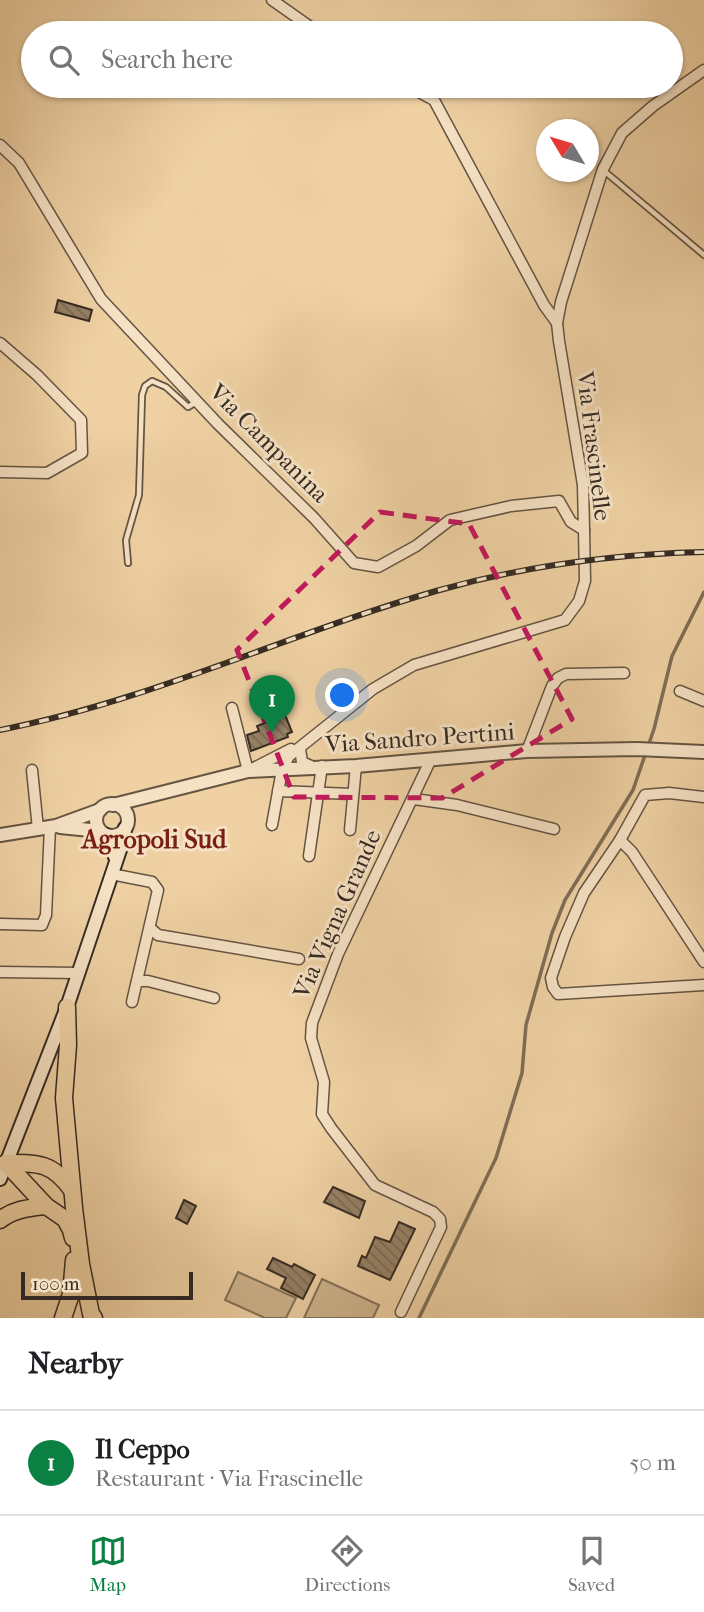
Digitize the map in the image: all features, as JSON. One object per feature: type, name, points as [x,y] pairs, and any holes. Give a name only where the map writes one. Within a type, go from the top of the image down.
[{"type":"highway","points":[[67,1007],[68,1045],[64,1098],[81,1264],[94,1318]]},
{"type":"highway","points":[[6,1163],[42,1165],[61,1174],[72,1190]]},
{"type":"highway","points":[[6,1163],[46,1206],[65,1219],[71,1230],[75,1251],[71,1294],[63,1318]]},
{"type":"highway","points":[[0,1220],[24,1208],[46,1206]]},
{"type":"street","points":[[272,0],[302,21]]},
{"type":"street","name":"Via Frascinelle","points":[[683,85],[704,70]]},
{"type":"street","points":[[430,98],[434,100],[544,305],[557,323]]},
{"type":"street","name":"Via Frascinelle","points":[[248,771],[300,747],[373,689],[414,665],[565,620],[579,601],[585,581],[583,485],[557,323],[603,169],[622,133],[664,98]]},
{"type":"street","name":"Via Campanina","points":[[0,145],[19,163],[101,299],[197,401],[314,518],[354,563],[378,567],[416,546],[450,520],[511,506],[559,501],[571,522],[584,530]]},
{"type":"street","points":[[0,343],[37,375],[81,420],[82,453],[47,473],[0,472]]},
{"type":"street","points":[[527,751],[558,677],[566,674],[624,673]]},
{"type":"street","points":[[680,691],[704,701]]},
{"type":"street","points":[[232,708],[248,771]]},
{"type":"street","points":[[300,747],[303,762],[317,766],[319,794],[309,856]]},
{"type":"street","name":"Via Frascinelle","points":[[272,825],[278,791],[286,769],[300,747]]},
{"type":"street","name":"Via Sandro Pertini","points":[[113,804],[248,771],[356,766],[527,751],[638,749],[704,752]]},
{"type":"street","name":"Via Vigna Grande","points":[[399,1315],[441,1227],[440,1219],[433,1212],[376,1185],[331,1128],[323,1114],[324,1082],[311,1038],[312,1023],[338,954],[431,759]]},
{"type":"street","points":[[350,830],[356,766]]},
{"type":"street","points":[[0,924],[43,925],[46,915],[48,828],[32,770]]},
{"type":"street","points":[[278,791],[352,793]]},
{"type":"street","points":[[704,797],[669,793],[645,795],[620,840],[584,893],[551,978],[558,994],[704,985]]},
{"type":"street","points":[[48,828],[119,834],[150,796]]},
{"type":"street","points":[[414,799],[457,805],[554,829]]},
{"type":"street","points":[[0,835],[48,828],[113,804],[125,812],[126,825],[79,973],[0,1179]]},
{"type":"street","points":[[100,810],[96,818],[116,859]]},
{"type":"street","points":[[620,840],[632,852],[704,962]]},
{"type":"street","points":[[111,874],[152,882],[158,890],[132,1002]]},
{"type":"street","points":[[150,928],[158,935],[299,959]]},
{"type":"street","points":[[0,972],[79,973]]},
{"type":"street","points":[[137,981],[148,981],[214,998]]},
{"type":"lane","points":[[603,169],[704,256]]},
{"type":"lane","points":[[128,563],[126,540],[139,495],[142,396],[145,386],[152,382],[166,387],[188,407],[197,401]]},
{"type":"highlighted area","points":[[380,512],[469,524],[572,719],[442,798],[294,797],[237,650]]},
{"type":"shaded area","points":[[238,1272],[296,1298],[286,1318],[265,1318],[225,1300]]},
{"type":"shaded area","points":[[322,1279],[379,1305],[373,1318],[304,1318]]},
{"type":"building","points":[[58,300],[92,310],[89,321],[55,312]]},
{"type":"building","points":[[285,715],[292,732],[287,734],[288,737],[251,751],[247,735],[259,731],[257,726]]},
{"type":"building","points":[[333,1187],[365,1201],[359,1218],[324,1202]]},
{"type":"building","points":[[184,1200],[196,1206],[187,1224],[176,1218]]},
{"type":"building","points":[[399,1222],[415,1229],[390,1280],[358,1266],[362,1256],[366,1258],[375,1237],[390,1242]]},
{"type":"building","points":[[273,1258],[292,1267],[294,1264],[315,1275],[303,1299],[281,1288],[286,1278],[267,1269]]},
{"type":"waterway","points":[[419,1318],[496,1158],[522,1073],[526,1025],[552,933],[565,900],[633,790],[654,729],[672,656],[704,592]]},
{"type":"railway","points":[[0,730],[111,702],[327,626],[469,582],[569,563],[636,555],[704,552]]},
{"type":"place","name":"Il Ceppo","points":[[272,733]]},
{"type":"district","name":"Agropoli Sud","points":[[154,839]]}]
